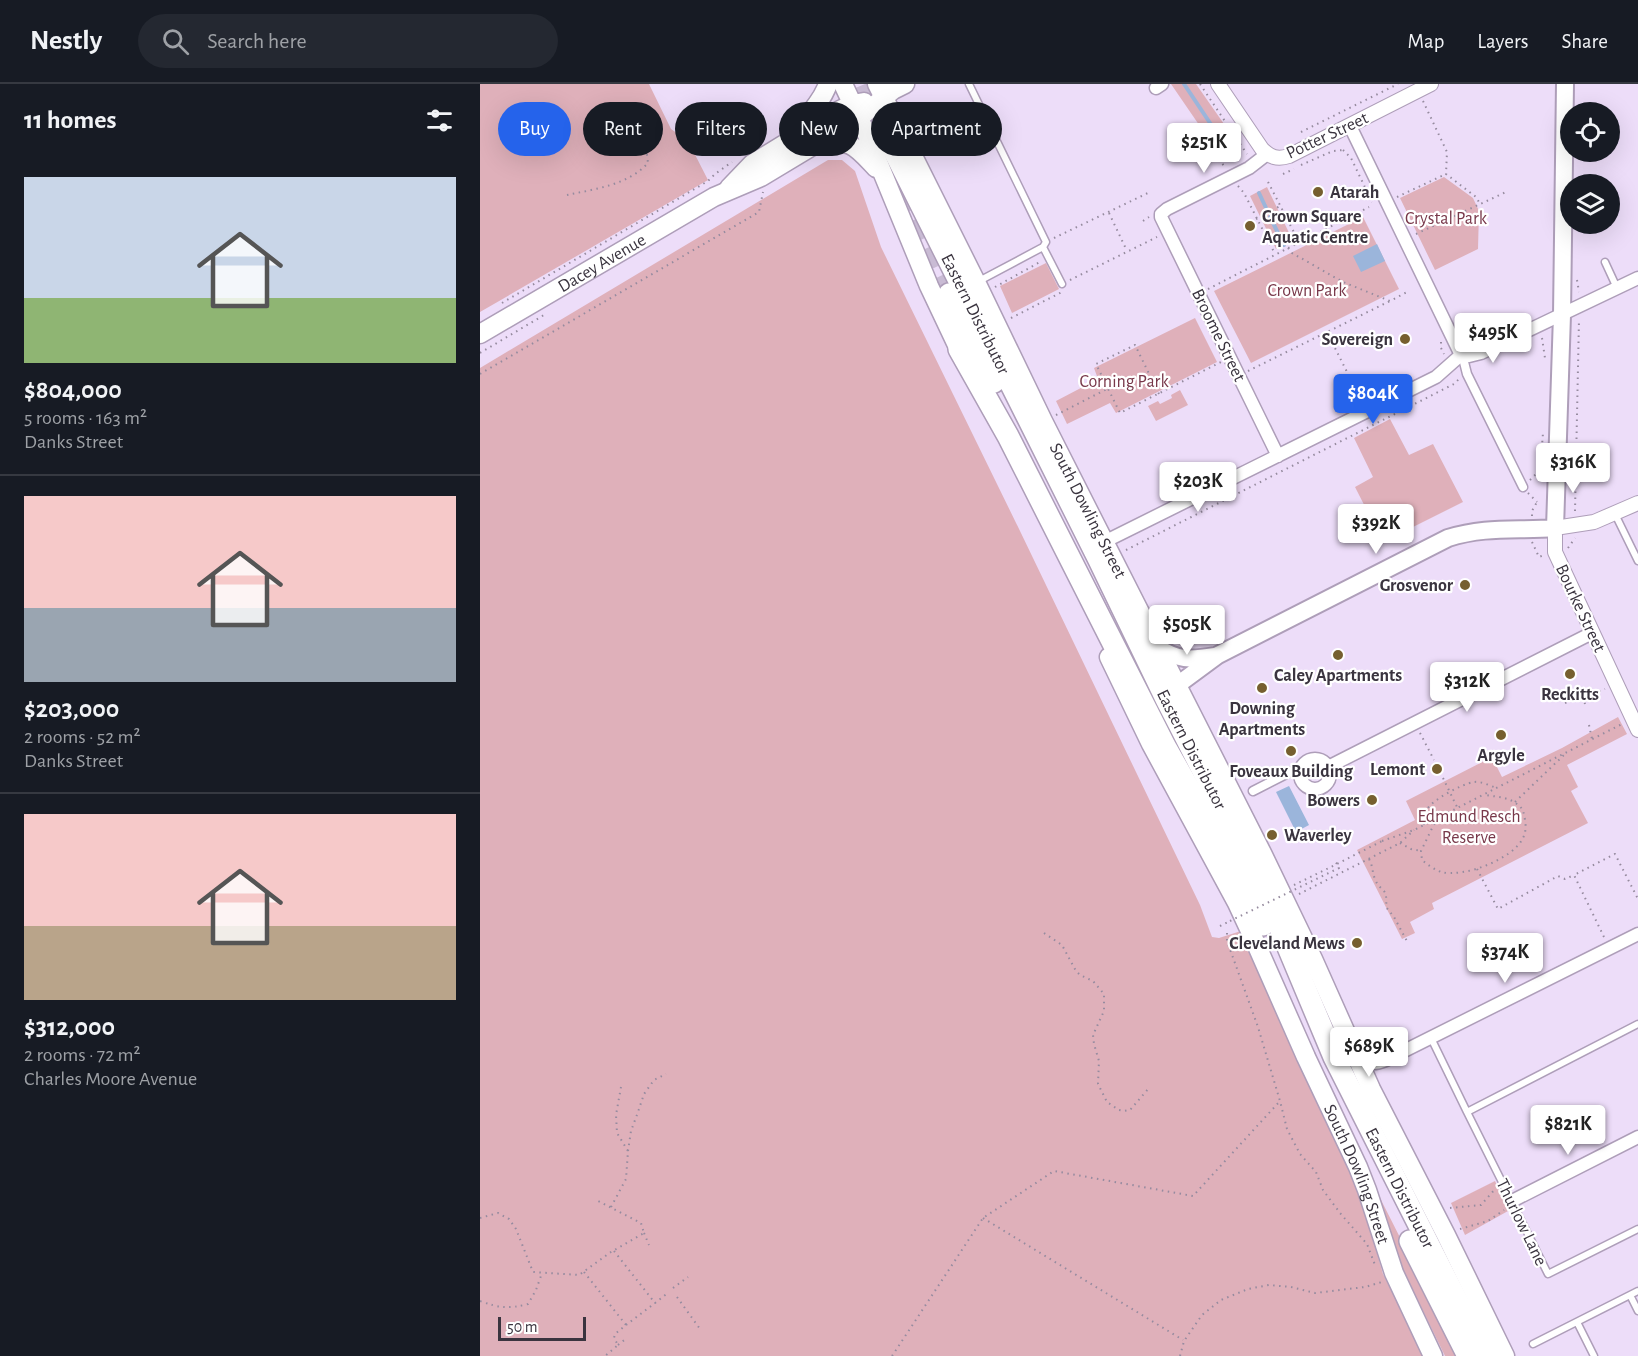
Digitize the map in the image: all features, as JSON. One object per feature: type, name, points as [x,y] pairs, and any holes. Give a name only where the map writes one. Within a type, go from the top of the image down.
[{"type":"highway","name":"Eastern Distributor","points":[[897,156],[1166,699],[1264,890],[1334,1057],[1485,1356]]},
{"type":"highway","name":"Eastern Distributor","points":[[949,294],[1043,478],[1138,674],[1215,821],[1253,901],[1324,1066],[1468,1356]]},
{"type":"highway","points":[[959,349],[1008,436],[1165,746],[1253,901]]},
{"type":"main road","points":[[819,102],[828,84]]},
{"type":"main road","name":"South Dowling Street","points":[[843,84],[852,102]]},
{"type":"main road","points":[[880,91],[893,90],[905,84]]},
{"type":"main road","name":"Bourke Street","points":[[1555,528],[1562,315],[1565,84]]},
{"type":"main road","name":"Dacey Avenue","points":[[859,108],[880,91]]},
{"type":"main road","name":"South Dowling Street","points":[[880,91],[983,286],[1043,422],[1283,896],[1371,1089],[1505,1356]]},
{"type":"main road","name":"South Dowling Street","points":[[859,118],[929,286],[959,349],[1151,744],[1237,903],[1257,946],[1358,1167],[1394,1273],[1433,1356]]},
{"type":"main road","name":"Dacey Avenue","points":[[725,193],[752,164],[779,147]]},
{"type":"main road","points":[[859,149],[883,176]]},
{"type":"main road","name":"Dacey Avenue","points":[[480,334],[714,197],[761,177],[795,156]]},
{"type":"main road","points":[[1176,686],[1218,655],[1448,538],[1484,530],[1555,528]]},
{"type":"main road","points":[[1156,646],[1173,656],[1184,659],[1218,655]]},
{"type":"street","points":[[1218,84],[1267,154]]},
{"type":"street","name":"Potter Street","points":[[1155,216],[1249,168],[1267,154],[1278,158],[1289,156],[1429,84]]},
{"type":"street","points":[[1350,126],[1462,354],[1467,374],[1523,488]]},
{"type":"street","name":"Broome Street","points":[[1155,216],[1161,220],[1278,456]]},
{"type":"street","points":[[1462,354],[1469,356],[1481,354],[1638,278]]},
{"type":"street","points":[[1104,542],[1436,377],[1462,354]]},
{"type":"street","points":[[1555,528],[1594,522],[1638,503]]},
{"type":"street","name":"Bourke Street","points":[[1555,528],[1555,552],[1638,730]]},
{"type":"street","points":[[1328,767],[1593,633]]},
{"type":"street","points":[[1253,791],[1315,759],[1328,767],[1329,781],[1322,788],[1313,789],[1305,785],[1300,777],[1302,766]]},
{"type":"street","points":[[1356,1056],[1366,1063],[1376,1064],[1386,1060],[1638,934]]},
{"type":"street","points":[[1371,1089],[1386,1060]]},
{"type":"street","points":[[1512,1201],[1638,1137]]},
{"type":"lane","points":[[969,84],[1062,284]]},
{"type":"lane","points":[[983,286],[1045,244]]},
{"type":"lane","points":[[1605,262],[1617,288]]},
{"type":"lane","points":[[1615,514],[1638,561]]},
{"type":"lane","points":[[1467,1112],[1638,1024]]},
{"type":"lane","name":"Thurlow Lane","points":[[1431,1038],[1548,1274],[1638,1229]]},
{"type":"lane","points":[[1533,1344],[1638,1291]]},
{"type":"lane","points":[[1630,1295],[1638,1311]]},
{"type":"lane","points":[[1577,1322],[1594,1356]]},
{"type":"path","points":[[1301,132],[1398,84]]},
{"type":"path","points":[[1423,101],[1447,152],[1446,174]]},
{"type":"path","points":[[1283,174],[1333,151],[1343,150]]},
{"type":"path","points":[[567,195],[612,185],[642,170],[648,164],[647,156]]},
{"type":"path","points":[[500,304],[708,181],[737,158]]},
{"type":"path","points":[[1396,197],[1446,174]]},
{"type":"path","points":[[1446,174],[1476,197],[1480,204]]},
{"type":"path","points":[[1231,177],[1244,193],[1275,254]]},
{"type":"path","points":[[1268,182],[1299,242]]},
{"type":"path","points":[[480,374],[759,212],[764,190]]},
{"type":"path","points":[[1045,244],[1150,192]]},
{"type":"path","points":[[1411,237],[1506,192]]},
{"type":"path","points":[[1257,219],[1280,206]]},
{"type":"path","points":[[1198,294],[1369,207]]},
{"type":"path","points":[[1108,212],[1127,251]]},
{"type":"path","points":[[1143,221],[1155,216]]},
{"type":"path","points":[[1006,321],[1065,291],[1062,284],[1158,237]]},
{"type":"path","points":[[1288,248],[1292,253],[1343,282],[1390,301]]},
{"type":"path","points":[[983,286],[1046,259]]},
{"type":"path","points":[[1239,376],[1409,291]]},
{"type":"path","points":[[1576,499],[1578,326]]},
{"type":"path","points":[[1327,332],[1364,406]]},
{"type":"path","points":[[1542,342],[1546,364]]},
{"type":"path","points":[[1159,394],[1135,345],[1095,364],[1120,413],[1159,394],[1221,362]]},
{"type":"path","points":[[1123,551],[1458,380]]},
{"type":"path","points":[[1054,416],[1107,388]]},
{"type":"path","points":[[1523,488],[1540,470],[1543,428]]},
{"type":"path","points":[[1532,512],[1537,502]]},
{"type":"path","points":[[1530,538],[1539,557]]},
{"type":"path","points":[[1566,553],[1575,538]]},
{"type":"path","points":[[1565,703],[1608,688]]},
{"type":"path","points":[[1583,697],[1585,704]]},
{"type":"path","points":[[1283,896],[1336,862],[1382,841],[1414,830],[1626,722]]},
{"type":"path","points":[[1589,725],[1592,740]]},
{"type":"path","points":[[1426,744],[1434,760]]},
{"type":"path","points":[[1515,802],[1569,751]]},
{"type":"path","points":[[1443,778],[1458,808]]},
{"type":"path","points":[[1424,825],[1426,811],[1436,799],[1473,782],[1497,788]]},
{"type":"path","points":[[1437,818],[1421,851],[1422,860],[1430,867],[1443,872],[1461,873],[1478,869],[1510,852],[1522,840],[1526,828],[1524,813],[1515,802],[1503,797],[1484,795]]},
{"type":"path","points":[[1283,896],[1326,880],[1369,859],[1400,843],[1414,830]]},
{"type":"path","points":[[1400,843],[1421,851]]},
{"type":"path","points":[[1478,869],[1498,909],[1558,876],[1565,879],[1615,854],[1638,899]]},
{"type":"path","points":[[1369,859],[1373,866],[1375,881],[1384,889],[1387,896],[1386,907],[1408,943]]},
{"type":"path","points":[[1220,926],[1339,868],[1336,862]]},
{"type":"path","points":[[1322,871],[1326,880]]},
{"type":"path","points":[[1574,875],[1610,948]]},
{"type":"path","points":[[1044,933],[1062,945],[1076,971],[1093,981],[1104,994],[1104,1011],[1093,1035],[1099,1061],[1098,1084],[1107,1102],[1119,1110],[1130,1110],[1149,1088]]},
{"type":"path","points":[[1227,933],[1227,941],[1251,1007],[1287,1129],[1300,1154],[1316,1172],[1323,1190],[1367,1244],[1375,1265]]},
{"type":"path","points":[[611,1207],[626,1179],[631,1131],[644,1094],[654,1080],[666,1074]]},
{"type":"path","points":[[621,1087],[616,1115],[617,1133],[628,1151]]},
{"type":"path","points":[[892,1356],[983,1218],[1054,1171],[1193,1196],[1280,1101]]},
{"type":"path","points":[[1446,1209],[1480,1205],[1497,1186],[1512,1201],[1508,1208],[1488,1221],[1457,1229],[1446,1235]]},
{"type":"path","points":[[598,1201],[641,1223],[650,1245]]},
{"type":"path","points":[[480,1218],[498,1213],[509,1219],[516,1229],[533,1272],[542,1273],[579,1275],[644,1233]]},
{"type":"path","points":[[983,1218],[1184,1341]]},
{"type":"path","points":[[613,1251],[655,1303]]},
{"type":"path","points":[[584,1272],[626,1325]]},
{"type":"path","points":[[480,1301],[492,1306],[511,1309],[528,1304],[542,1273]]},
{"type":"path","points":[[673,1288],[688,1276]]},
{"type":"path","points":[[1180,1356],[1184,1341],[1202,1315],[1221,1300],[1248,1289],[1269,1285],[1315,1293],[1365,1287],[1384,1281]]},
{"type":"path","points":[[618,1345],[614,1338],[615,1334],[669,1292]]},
{"type":"path","points":[[677,1298],[700,1329]]},
{"type":"path","points":[[605,1356],[627,1338]]},
{"type":"green space","points":[[480,84],[649,84],[658,102],[583,102],[583,156],[663,156],[663,113],[671,129],[675,132],[675,156],[696,156],[708,180],[480,312]]},
{"type":"green space","points":[[1171,84],[1196,84],[1238,144],[1219,154]]},
{"type":"green space","points":[[828,160],[842,160],[855,171],[881,247],[1200,905],[1212,937],[1219,938],[1241,931],[1360,1194],[1383,1274],[1425,1356],[480,1356],[480,368]]},
{"type":"green space","name":"Crystal Park","points":[[1444,177],[1473,198],[1479,211],[1478,249],[1435,270],[1400,198]]},
{"type":"green space","points":[[1267,187],[1293,241],[1276,249],[1250,196]]},
{"type":"green space","name":"Crown Park","points":[[1363,217],[1399,289],[1251,363],[1214,291]]},
{"type":"green space","points":[[1046,263],[1059,289],[1012,313],[1000,286]]},
{"type":"green space","name":"Corning Park","points":[[1195,318],[1217,362],[1116,413],[1110,403],[1067,424],[1056,401],[1098,379],[1094,368]]},
{"type":"green space","points":[[1180,390],[1188,405],[1156,421],[1148,406],[1158,401],[1160,404],[1172,398],[1171,395]]},
{"type":"green space","points":[[1390,419],[1409,455],[1433,444],[1463,502],[1383,542],[1355,487],[1373,477],[1354,438]]},
{"type":"green space","name":"Edmund Resch Reserve","points":[[1618,717],[1627,734],[1567,765],[1578,787],[1571,791],[1588,823],[1432,903],[1434,909],[1410,922],[1415,933],[1402,939],[1357,850],[1415,820],[1406,801],[1492,757],[1502,777],[1562,748]]},
{"type":"green space","points":[[1495,1181],[1508,1211],[1465,1235],[1451,1203]]},
{"type":"green space","points":[[1378,1197],[1460,1356],[1445,1356],[1403,1270]]},
{"type":"water","points":[[1377,244],[1385,261],[1361,272],[1353,256]]},
{"type":"water","points":[[1289,786],[1309,825],[1296,832],[1276,792]]},
{"type":"waterway","points":[[1184,84],[1226,147]]},
{"type":"waterway","points":[[1259,193],[1267,210]]},
{"type":"waterway","points":[[1270,217],[1284,245]]},
{"type":"tunnel","points":[[865,84],[873,102]]},
{"type":"tunnel","points":[[887,164],[949,294]]},
{"type":"place","name":"Atarah","points":[[1318,192]]},
{"type":"place","name":"Crown Square Aquatic Centre","points":[[1250,226]]},
{"type":"place","name":"Sovereign","points":[[1405,339]]},
{"type":"place","name":"Grosvenor","points":[[1465,585]]},
{"type":"place","name":"Caley Apartments","points":[[1338,655]]},
{"type":"place","name":"Reckitts","points":[[1570,674]]},
{"type":"place","name":"Downing Apartments","points":[[1262,688]]},
{"type":"place","name":"Argyle","points":[[1501,735]]},
{"type":"place","name":"Foveaux Building","points":[[1291,751]]},
{"type":"place","name":"Lemont","points":[[1437,769]]},
{"type":"place","name":"Bowers","points":[[1372,800]]},
{"type":"place","name":"Waverley","points":[[1272,835]]},
{"type":"place","name":"Cleveland Mews","points":[[1357,943]]}]
